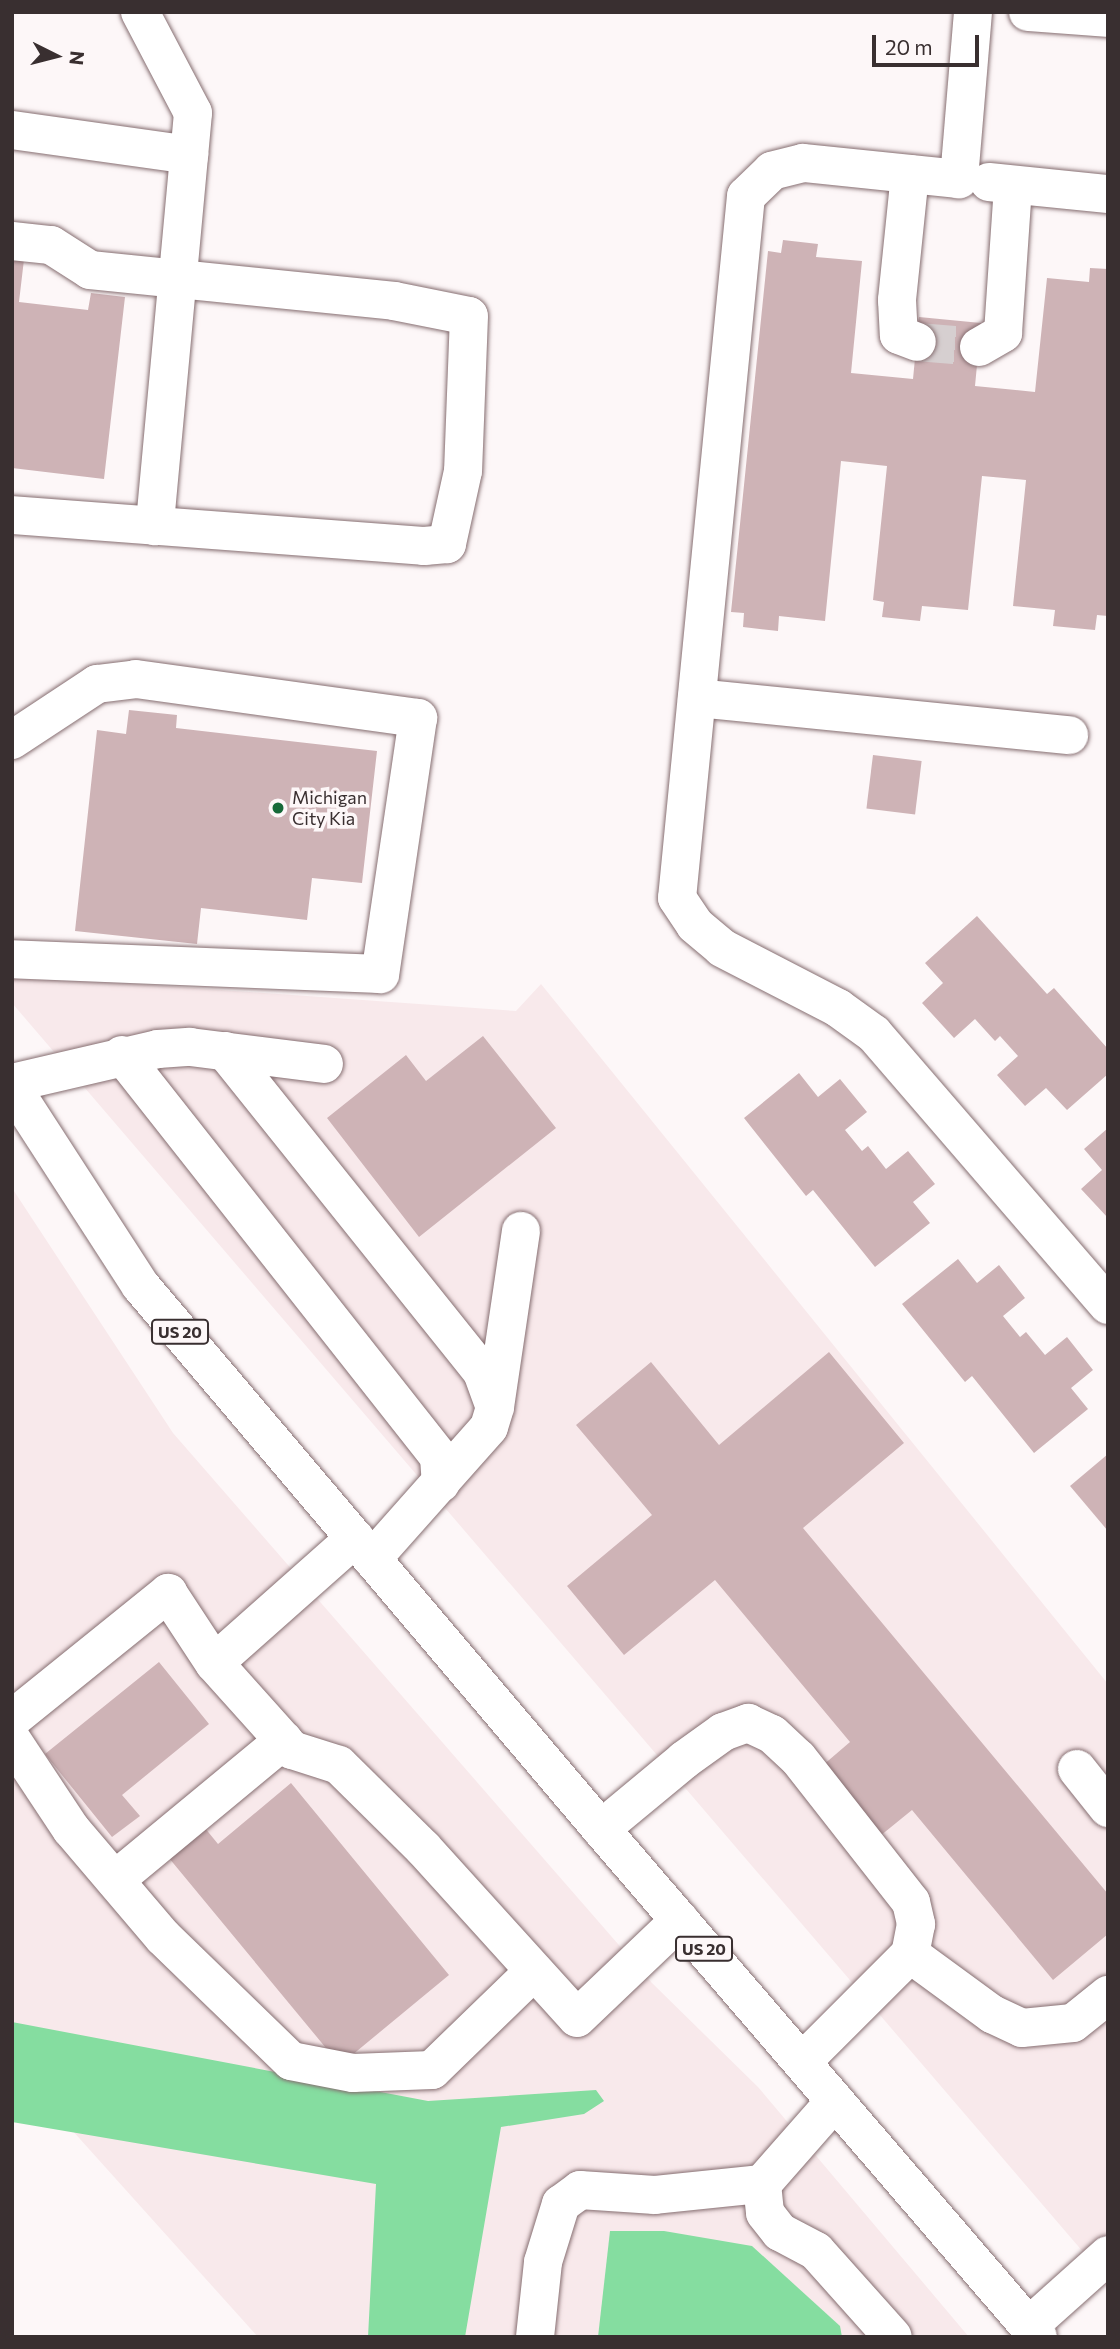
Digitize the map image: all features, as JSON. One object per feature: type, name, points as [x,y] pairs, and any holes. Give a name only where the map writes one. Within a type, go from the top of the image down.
[{"type":"street","points":[[140,12],[193,113],[155,526]]},
{"type":"street","points":[[959,180],[973,12]]},
{"type":"street","points":[[1028,12],[1108,19]]},
{"type":"street","points":[[12,130],[190,156]]},
{"type":"street","points":[[1108,194],[803,163],[772,171],[746,196],[677,898],[695,925],[722,948],[838,1007],[874,1034],[1108,1305]]},
{"type":"street","points":[[911,174],[897,300],[899,335],[917,342]]},
{"type":"street","points":[[979,347],[1003,333],[1013,185]]},
{"type":"street","points":[[12,241],[51,246],[90,270],[394,301],[468,316],[463,471],[447,544],[424,546],[12,515]]},
{"type":"street","points":[[12,740],[97,684],[136,680],[418,718],[380,974],[12,959]]},
{"type":"street","points":[[696,698],[1069,735]]},
{"type":"street","points":[[12,1085],[122,1055],[158,1049],[225,1051],[324,1064]]},
{"type":"street","points":[[225,1051],[482,1372],[495,1407]]},
{"type":"street","points":[[122,1055],[439,1457],[441,1483]]},
{"type":"street","name":"US 20","points":[[12,1085],[140,1284],[601,1829],[1034,2331]]},
{"type":"street","points":[[214,1663],[364,1549],[441,1483],[489,1427],[495,1407],[521,1231]]},
{"type":"street","points":[[12,1719],[168,1593],[214,1663],[292,1750],[339,1765],[423,1848],[577,2018],[680,1920]]},
{"type":"street","points":[[601,1829],[684,1760],[723,1732],[748,1723],[772,1734],[798,1758],[911,1902],[916,1924],[910,1954],[802,2062]]},
{"type":"street","points":[[12,1740],[71,1829],[163,1937],[290,2061],[353,2073],[432,2070],[534,1971]]},
{"type":"street","points":[[115,1880],[284,1740]]},
{"type":"street","points":[[1077,1769],[1108,1808]]},
{"type":"street","points":[[910,1954],[992,2014],[1022,2028],[1073,2023],[1108,1995]]},
{"type":"street","points":[[536,2337],[543,2262],[561,2204],[580,2190],[655,2194],[762,2183],[835,2101]]},
{"type":"street","points":[[762,2183],[765,2213],[780,2232],[816,2251],[893,2337]]},
{"type":"street","points":[[1034,2331],[1108,2255]]},
{"type":"shaded area","points":[[12,975],[516,1011],[541,984],[1108,1684],[1108,2281],[12,1003]]},
{"type":"shaded area","points":[[12,1188],[173,1433],[652,1983],[758,2087],[969,2337],[258,2337],[53,2109],[12,2099]]},
{"type":"green space","points":[[12,2022],[428,2101],[596,2090],[604,2101],[584,2114],[501,2127],[465,2337],[368,2337],[376,2184],[12,2122]]},
{"type":"green space","points":[[610,2231],[664,2231],[752,2246],[840,2326],[842,2337],[598,2337]]},
{"type":"building","points":[[783,240],[818,244],[816,257],[862,261],[851,373],[913,379],[919,317],[981,323],[975,386],[1035,392],[1047,278],[1089,282],[1090,268],[1108,269],[1108,616],[1097,615],[1095,630],[1053,626],[1055,610],[1013,606],[1026,480],[982,476],[968,610],[922,606],[920,621],[882,617],[884,602],[873,600],[887,466],[841,461],[825,621],[779,616],[778,631],[743,627],[744,613],[731,612],[768,251],[781,253]]},
{"type":"building","points":[[12,249],[25,251],[19,302],[88,310],[91,293],[125,297],[104,479],[12,468]]},
{"type":"building","points":[[129,710],[177,715],[176,728],[377,751],[362,883],[312,878],[307,920],[201,908],[197,944],[75,931],[97,730],[126,734]]},
{"type":"building","points":[[873,755],[922,761],[915,815],[866,809]]},
{"type":"building","points":[[977,916],[1047,994],[1054,988],[1108,1049],[1108,1074],[1067,1110],[1046,1088],[1025,1106],[997,1075],[1018,1056],[1000,1036],[995,1041],[975,1019],[954,1038],[922,1003],[943,983],[925,963]]},
{"type":"building","points":[[483,1036],[556,1128],[419,1237],[327,1118],[406,1055],[426,1081]]},
{"type":"building","points":[[799,1073],[818,1097],[840,1079],[867,1112],[845,1130],[862,1151],[868,1146],[886,1169],[908,1151],[935,1184],[913,1202],[930,1223],[875,1267],[813,1190],[806,1196],[744,1118]]},
{"type":"building","points":[[1108,1128],[1108,1218],[1081,1189],[1102,1170],[1084,1149]]},
{"type":"building","points":[[958,1259],[977,1283],[999,1265],[1025,1298],[1003,1316],[1020,1337],[1026,1332],[1045,1355],[1067,1337],[1093,1370],[1071,1388],[1088,1409],[1034,1453],[972,1376],[965,1382],[902,1304]]},
{"type":"building","points":[[829,1352],[904,1443],[803,1528],[1108,1894],[1108,1934],[1053,1980],[912,1810],[880,1836],[822,1766],[850,1742],[715,1580],[624,1655],[567,1586],[652,1515],[576,1425],[651,1362],[719,1445]]},
{"type":"building","points":[[1108,1454],[1108,1531],[1070,1486]]},
{"type":"building","points":[[159,1662],[209,1724],[122,1795],[140,1816],[112,1837],[45,1754]]},
{"type":"building","points":[[291,1783],[449,1975],[340,2065],[164,1852],[200,1822],[218,1844]]},
{"type":"tunnel","points":[[917,342],[979,347]]},
{"type":"place","name":"Michigan City Kia","points":[[278,808]]}]
